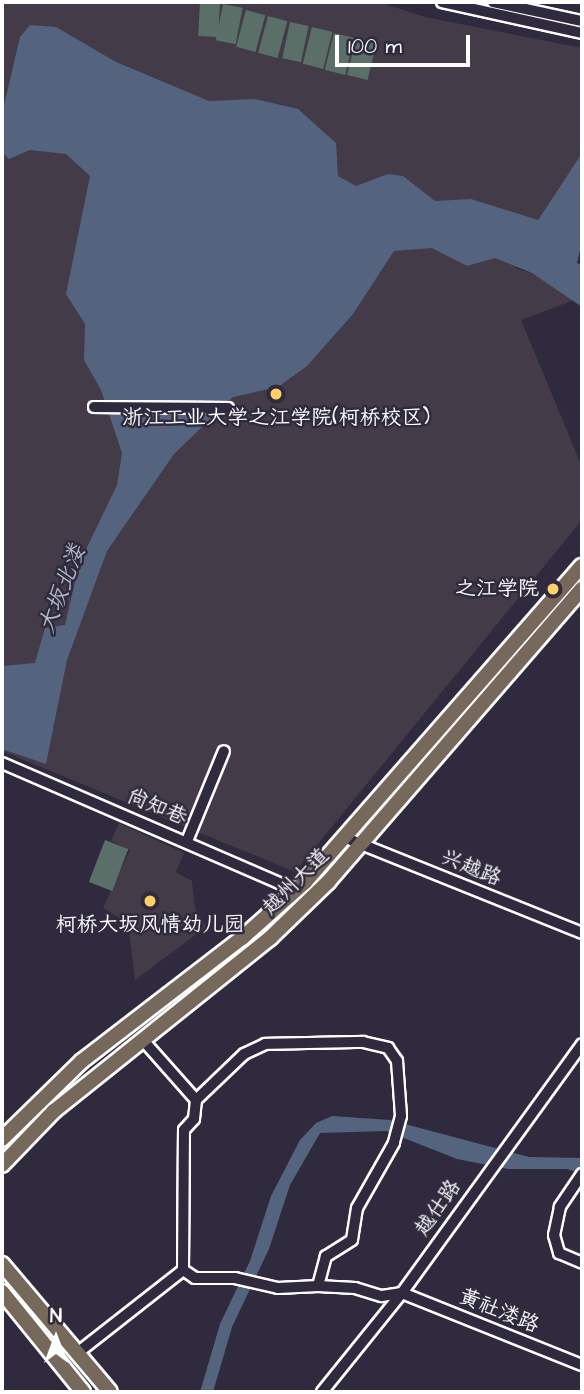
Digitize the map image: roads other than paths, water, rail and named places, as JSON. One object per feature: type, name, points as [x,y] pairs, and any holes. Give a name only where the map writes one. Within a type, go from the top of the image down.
[{"type":"main road","name":"越州大道","points":[[2,1139],[82,1061],[242,939],[296,890],[346,838],[582,566]]},
{"type":"main road","name":"越州大道","points":[[2,1165],[54,1111],[270,938],[362,844],[582,589]]},
{"type":"main road","points":[[2,1264],[110,1392]]},
{"type":"main road","points":[[2,1292],[83,1392]]},
{"type":"street","points":[[442,2],[582,33]]},
{"type":"street","points":[[493,2],[582,21]]},
{"type":"street","points":[[93,407],[228,408]]},
{"type":"street","points":[[187,841],[224,751]]},
{"type":"street","name":"尚知巷","points":[[2,763],[296,890]]},
{"type":"street","name":"兴越路","points":[[346,838],[582,933]]},
{"type":"street","points":[[142,1039],[196,1100]]},
{"type":"street","points":[[76,1354],[183,1270],[184,1130],[194,1119],[196,1100],[244,1054],[265,1044],[363,1042],[388,1048],[397,1061],[401,1116],[394,1143],[357,1208],[352,1240],[326,1256],[318,1286]]},
{"type":"street","name":"越仕路","points":[[322,1392],[402,1293],[505,1146],[582,1044]]},
{"type":"street","points":[[582,1174],[560,1207],[554,1235],[559,1253],[582,1263]]},
{"type":"street","name":"黄社溇路","points":[[183,1270],[195,1278],[235,1278],[278,1288],[355,1288],[382,1296],[402,1293],[582,1365]]},
{"type":"water","points":[[30,25],[56,27],[116,62],[209,101],[255,99],[298,109],[336,143],[338,176],[356,186],[388,174],[403,176],[435,201],[471,199],[538,220],[582,153],[582,242],[577,263],[582,265],[582,307],[532,273],[495,258],[467,266],[432,248],[394,251],[353,314],[307,366],[278,387],[233,397],[174,454],[107,551],[67,660],[46,764],[2,749],[2,666],[35,663],[45,628],[65,625],[79,564],[117,485],[122,453],[101,390],[84,360],[85,324],[66,294],[90,176],[66,154],[30,150],[9,159],[2,152],[2,114],[20,37]]},
{"type":"water","points":[[332,1116],[390,1120],[529,1157],[582,1158],[582,1174],[567,1169],[508,1169],[457,1159],[386,1131],[320,1133],[290,1185],[269,1249],[232,1327],[213,1392],[200,1392],[220,1324],[250,1261],[271,1196],[300,1140],[316,1123]]},
{"type":"place","name":"浙江工业大学之江学院(柯桥校区)","points":[[276,394]]},
{"type":"place","name":"之江学院","points":[[553,589]]},
{"type":"place","name":"柯桥大坂风情幼儿园","points":[[150,901]]},
{"type":"water label","name":"大坂北溇","points":[[62,589]]}]
